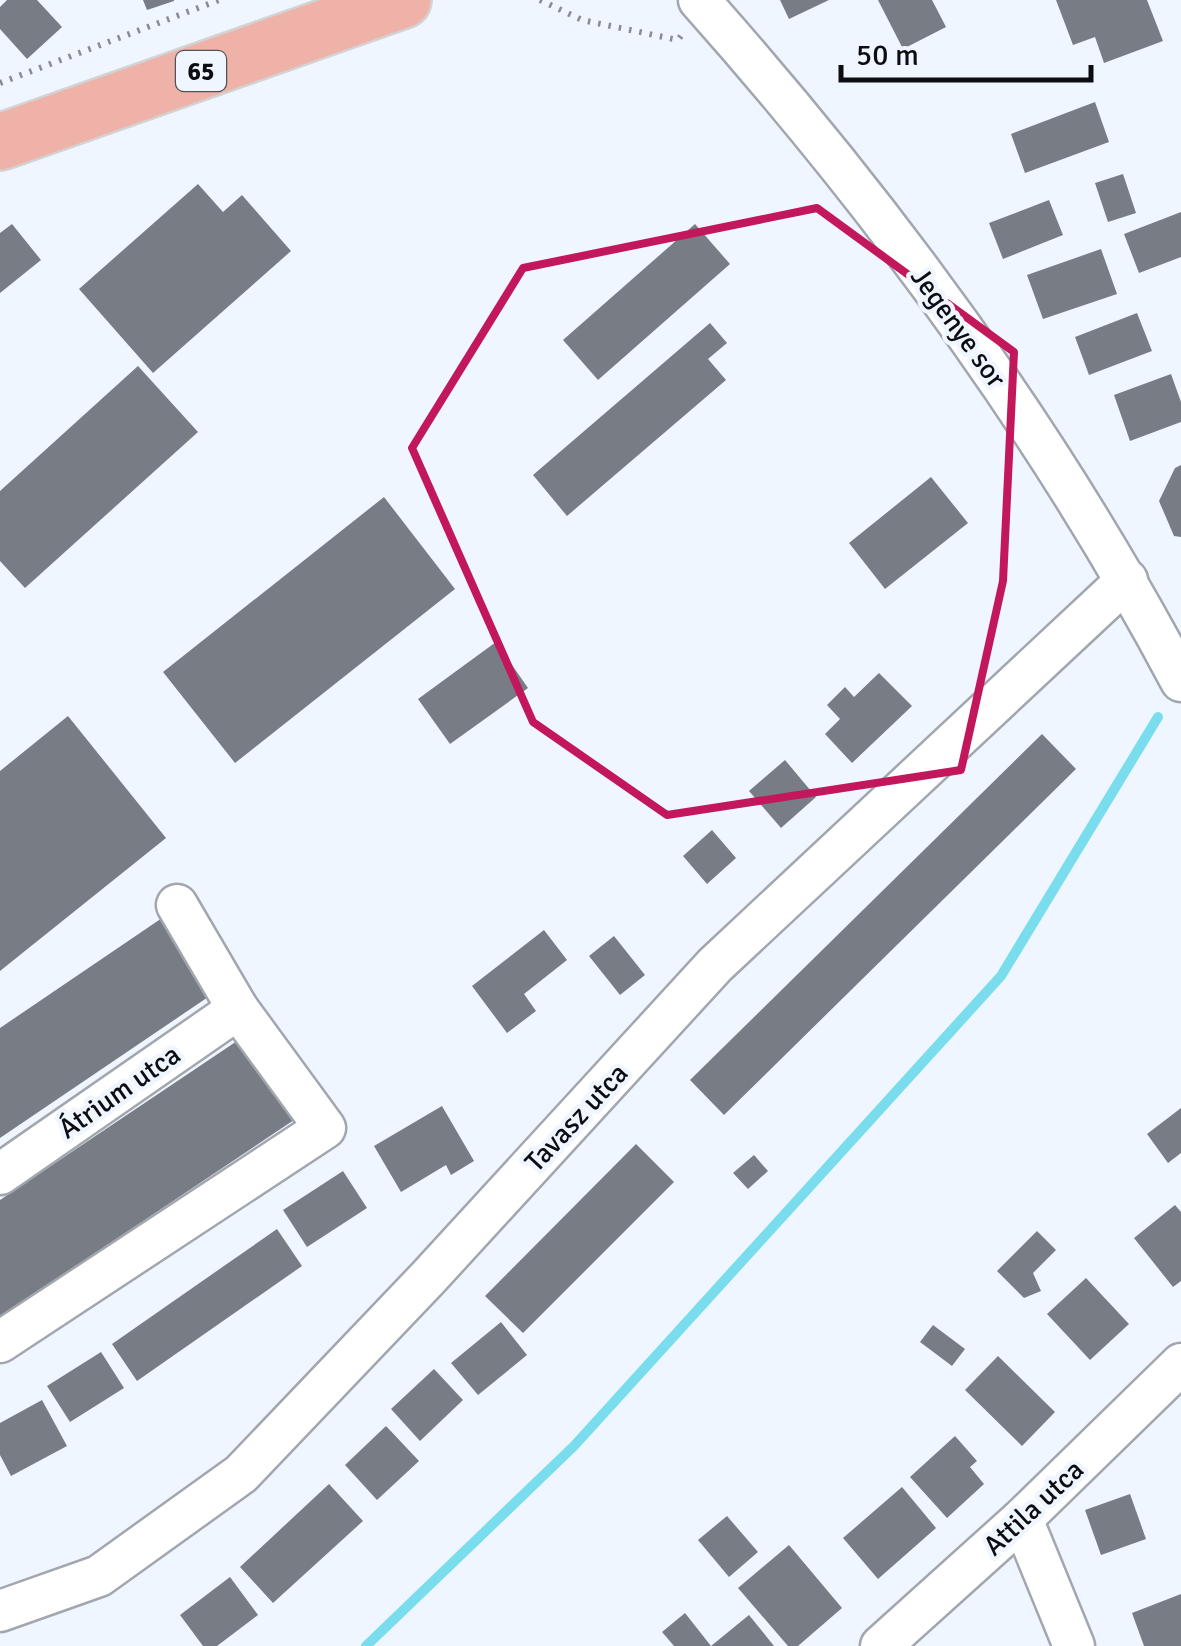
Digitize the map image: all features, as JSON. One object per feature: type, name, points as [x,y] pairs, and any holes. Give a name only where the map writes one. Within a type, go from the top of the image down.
[{"type":"main road","name":"65","points":[[0,142],[403,0]]},
{"type":"street","name":"Jegenye sor","points":[[702,3],[781,94],[963,325],[1128,580],[1181,681]]},
{"type":"street","name":"Tavasz utca","points":[[0,1612],[99,1576],[241,1474],[427,1279],[715,965],[1128,580]]},
{"type":"street","points":[[0,1342],[325,1128],[238,1009],[177,905]]},
{"type":"street","name":"Átrium utca","points":[[0,1174],[238,1009]]},
{"type":"street","name":"Attila utca","points":[[881,1646],[1022,1519],[1181,1364]]},
{"type":"street","points":[[1022,1519],[1074,1646]]},
{"type":"path","points":[[0,82],[219,0]]},
{"type":"path","points":[[540,0],[582,20],[678,40],[702,3]]},
{"type":"highlighted area","points":[[817,208],[1014,352],[1003,581],[961,770],[667,815],[533,722],[412,448],[523,268]]},
{"type":"building","points":[[7,0],[37,0],[62,27],[27,59],[0,29],[0,7]]},
{"type":"building","points":[[143,0],[174,0],[174,1],[147,10]]},
{"type":"building","points":[[780,0],[829,0],[789,19]]},
{"type":"building","points":[[878,0],[932,0],[946,27],[903,49]]},
{"type":"building","points":[[1056,0],[1147,0],[1163,41],[1104,63],[1095,37],[1073,45]]},
{"type":"building","points":[[1095,102],[1109,142],[1025,173],[1011,134]]},
{"type":"building","points":[[1123,174],[1136,213],[1108,222],[1095,183]]},
{"type":"building","points":[[198,184],[223,212],[242,195],[291,251],[153,373],[79,289]]},
{"type":"building","points":[[1049,200],[1063,235],[1003,259],[989,223]]},
{"type":"building","points":[[1181,212],[1181,257],[1139,273],[1124,234]]},
{"type":"building","points":[[12,224],[41,260],[0,293],[0,233]]},
{"type":"building","points":[[695,224],[730,264],[598,380],[563,340]]},
{"type":"building","points":[[1101,249],[1117,294],[1043,319],[1027,275]]},
{"type":"building","points":[[1137,313],[1152,351],[1089,375],[1075,337]]},
{"type":"building","points":[[710,323],[727,343],[708,359],[726,380],[567,516],[533,475]]},
{"type":"building","points":[[138,366],[198,432],[25,588],[0,561],[0,491]]},
{"type":"building","points":[[1171,374],[1181,402],[1181,422],[1130,441],[1114,395]]},
{"type":"building","points":[[1181,465],[1181,537],[1174,536],[1159,501],[1175,468]]},
{"type":"building","points":[[931,477],[968,523],[885,589],[849,543]]},
{"type":"building","points":[[384,497],[455,589],[235,763],[163,672]]},
{"type":"building","points":[[496,642],[528,688],[450,744],[418,699]]},
{"type":"building","points":[[879,673],[912,706],[852,763],[825,734],[840,719],[827,705],[845,687],[854,697]]},
{"type":"building","points":[[68,716],[166,838],[0,971],[0,771]]},
{"type":"building","points":[[1042,734],[1076,769],[724,1115],[690,1080]]},
{"type":"building","points":[[785,760],[816,797],[781,828],[749,791]]},
{"type":"building","points":[[712,830],[736,858],[707,884],[683,856]]},
{"type":"building","points":[[165,916],[217,991],[0,1138],[0,1028]]},
{"type":"building","points":[[544,930],[567,960],[524,994],[536,1011],[507,1033],[472,986]]},
{"type":"building","points":[[614,936],[645,975],[620,995],[589,956]]},
{"type":"building","points":[[240,1039],[294,1120],[0,1317],[0,1200]]},
{"type":"building","points":[[442,1106],[474,1161],[451,1175],[446,1165],[401,1192],[374,1146]]},
{"type":"building","points":[[1181,1108],[1181,1153],[1168,1163],[1147,1134]]},
{"type":"building","points":[[636,1144],[674,1182],[523,1333],[485,1296]]},
{"type":"building","points":[[754,1155],[768,1171],[748,1189],[733,1173]]},
{"type":"building","points":[[343,1171],[367,1208],[307,1247],[283,1210]]},
{"type":"building","points":[[1175,1205],[1181,1212],[1181,1281],[1173,1287],[1134,1238]]},
{"type":"building","points":[[277,1229],[302,1266],[137,1381],[112,1344]]},
{"type":"building","points":[[1037,1231],[1056,1250],[1033,1273],[1041,1291],[1024,1298],[997,1271]]},
{"type":"building","points":[[1086,1278],[1129,1324],[1090,1360],[1047,1314]]},
{"type":"building","points":[[501,1322],[527,1355],[478,1395],[451,1363]]},
{"type":"building","points":[[933,1325],[965,1349],[952,1366],[920,1342]]},
{"type":"building","points":[[101,1352],[124,1388],[70,1422],[47,1386]]},
{"type":"building","points":[[998,1356],[1055,1412],[1022,1446],[965,1390]]},
{"type":"building","points":[[434,1369],[463,1400],[420,1441],[391,1409]]},
{"type":"building","points":[[42,1400],[67,1446],[11,1476],[0,1455],[0,1423]]},
{"type":"building","points":[[386,1426],[419,1461],[377,1500],[345,1465]]},
{"type":"building","points":[[955,1436],[977,1461],[970,1467],[984,1484],[947,1518],[910,1477]]},
{"type":"building","points":[[329,1484],[363,1521],[273,1603],[240,1567]]},
{"type":"building","points":[[902,1487],[936,1528],[878,1579],[843,1538]]},
{"type":"building","points":[[1130,1494],[1146,1539],[1101,1555],[1085,1510]]},
{"type":"building","points":[[727,1516],[758,1552],[729,1577],[698,1540]]},
{"type":"building","points":[[789,1545],[842,1608],[798,1646],[788,1646],[738,1588]]},
{"type":"building","points":[[230,1577],[258,1615],[217,1646],[203,1646],[180,1615]]},
{"type":"building","points":[[1181,1594],[1181,1646],[1144,1646],[1132,1613]]},
{"type":"building","points":[[685,1613],[711,1646],[674,1646],[662,1632]]},
{"type":"building","points":[[749,1615],[774,1646],[711,1646]]},
{"type":"waterway","points":[[366,1646],[574,1446],[1001,976],[1158,717]]}]
